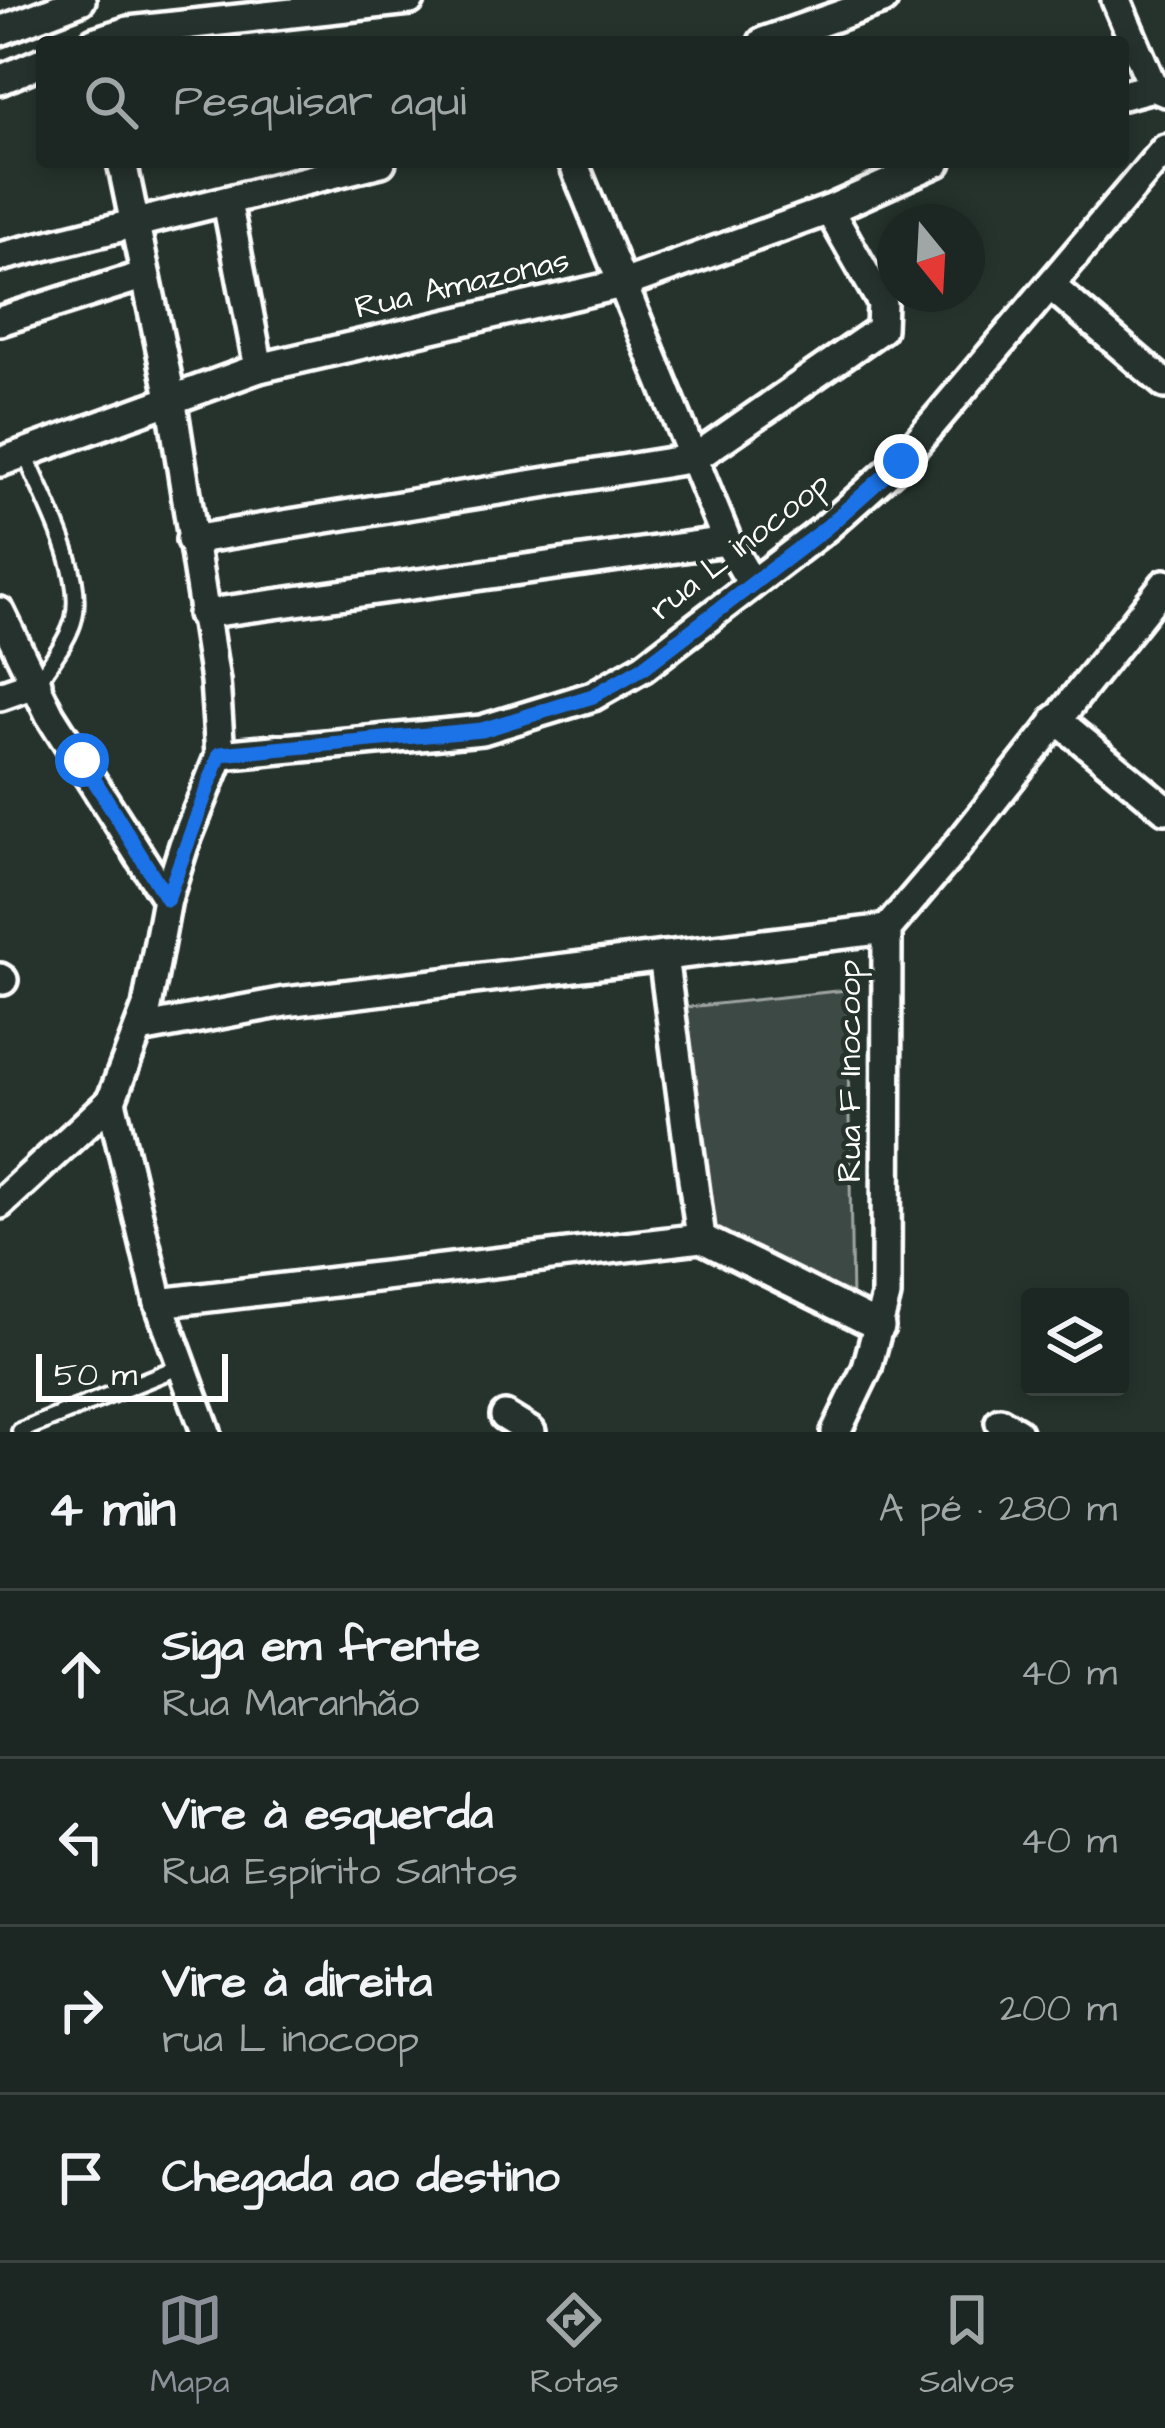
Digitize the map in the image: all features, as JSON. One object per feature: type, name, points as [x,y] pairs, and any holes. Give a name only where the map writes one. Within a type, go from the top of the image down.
[{"type":"street","points":[[0,31],[81,0]]},
{"type":"street","points":[[114,36],[410,0]]},
{"type":"street","points":[[780,36],[884,0]]},
{"type":"street","points":[[1116,0],[1159,90],[1129,94]]},
{"type":"street","points":[[0,80],[36,65]]},
{"type":"street","name":"rua L inocoop","points":[[220,754],[482,730],[593,696],[644,667],[827,527],[901,461],[1165,149]]},
{"type":"street","points":[[0,1204],[111,1100],[140,1029],[167,899],[220,754],[215,681],[171,397],[123,168]]},
{"type":"street","points":[[0,257],[358,168]]},
{"type":"street","points":[[577,168],[728,541],[752,584]]},
{"type":"street","name":"Rua Amazonas","points":[[12,456],[259,368],[626,283],[829,210],[924,168]]},
{"type":"street","points":[[227,202],[259,368]]},
{"type":"street","points":[[191,540],[695,458],[881,329],[882,303],[829,210]]},
{"type":"street","points":[[0,321],[145,275]]},
{"type":"street","points":[[1051,286],[1165,384]]},
{"type":"street","points":[[202,614],[728,541]]},
{"type":"street","name":"Rua F Inocoop","points":[[836,1432],[867,1368],[886,1296],[887,928],[1165,584]]},
{"type":"street","points":[[0,612],[50,715],[167,899]]},
{"type":"street","points":[[0,696],[37,683]]},
{"type":"street","points":[[1056,719],[1165,809]]},
{"type":"street","points":[[140,1029],[285,1002],[887,928]]},
{"type":"street","points":[[663,956],[701,1238]]},
{"type":"street","points":[[111,1100],[159,1303],[206,1432]]},
{"type":"street","points":[[159,1303],[701,1238],[880,1327]]},
{"type":"street","points":[[505,1416],[530,1432]]},
{"type":"lane","points":[[12,456],[73,571],[76,598],[73,623],[37,683]]},
{"type":"lane","points":[[20,1431],[182,1366]]},
{"type":"shaded area","points":[[847,990],[852,1303],[706,1238],[679,1008]]},
{"type":"route","points":[[82,760],[167,899],[220,754],[482,730],[593,696],[644,667],[827,527],[901,461]]}]
